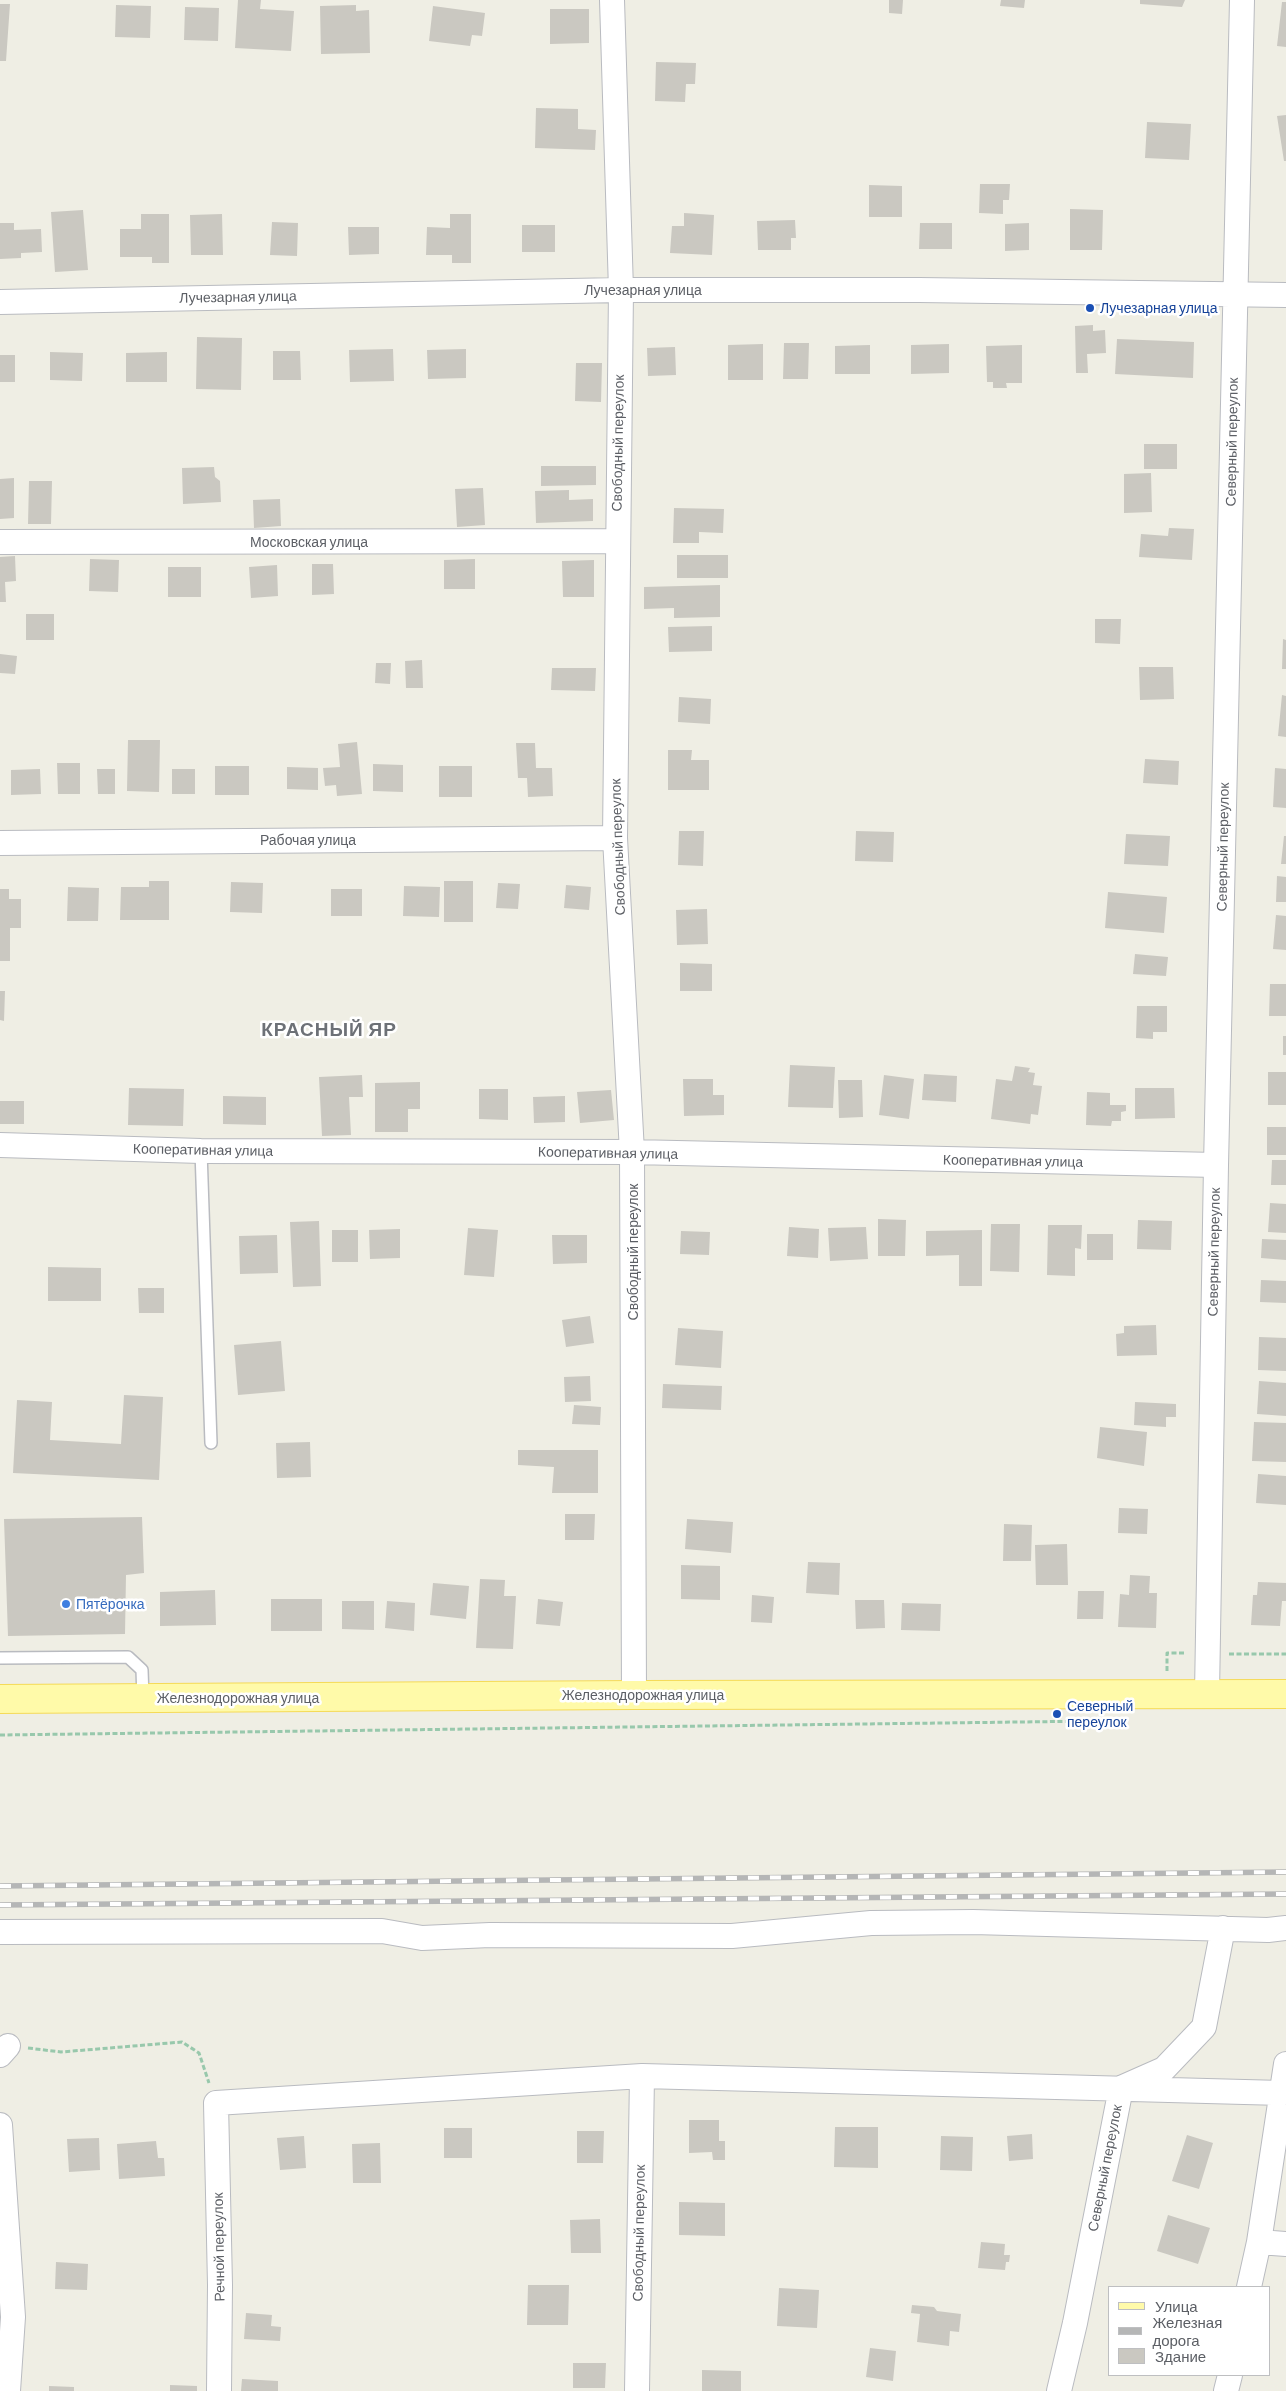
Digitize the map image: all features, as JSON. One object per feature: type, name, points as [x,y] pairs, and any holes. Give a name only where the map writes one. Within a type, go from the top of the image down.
[{"type":"main road","name":"Железнодорожная улица","points":[[0,1699],[634,1695],[1286,1694]]},
{"type":"street","name":"Свободный переулок","points":[[612,0],[620,290],[616,838],[632,1152],[634,1695]]},
{"type":"street","name":"Северный переулок","points":[[1207,1693],[1216,1165],[1242,0]]},
{"type":"street","name":"Лучезарная улица","points":[[0,302],[620,290],[918,290],[1235,296],[1286,295]]},
{"type":"street","name":"Московская улица","points":[[0,542],[617,541]]},
{"type":"street","name":"Рабочая улица","points":[[0,843],[616,838]]},
{"type":"street","name":"Кооперативная улица","points":[[0,1145],[201,1151],[632,1152],[1216,1165]]},
{"type":"street","points":[[0,1932],[382,1931],[422,1938],[490,1935],[732,1936],[871,1923],[973,1922],[1286,1928]]},
{"type":"street","name":"Северный переулок","points":[[1059,2391],[1075,2323],[1121,2088],[1164,2069],[1204,2027],[1223,1928]]},
{"type":"street","points":[[1249,2286],[1279,2152],[1282,2092],[1286,2064]]},
{"type":"street","name":"Свободный переулок","points":[[637,2391],[642,2076]]},
{"type":"street","points":[[216,2103],[642,2076],[1282,2092]]},
{"type":"street","name":"Речной переулок","points":[[216,2103],[220,2285],[219,2391]]},
{"type":"street","points":[[0,2126],[13,2317],[8,2391]]},
{"type":"street","points":[[1259,2242],[1286,2244]]},
{"type":"street","points":[[1226,2391],[1230,2376]]},
{"type":"lane","points":[[201,1151],[211,1443]]},
{"type":"lane","points":[[0,1658],[128,1657],[142,1670],[143,1699]]},
{"type":"path","points":[[1207,1654],[1286,1654]]},
{"type":"path","points":[[0,1735],[1099,1721]]},
{"type":"path","points":[[4,2050],[61,2052],[182,2042],[199,2053],[216,2103]]},
{"type":"building","points":[[238,0],[261,0],[260,9],[294,11],[291,51],[235,48]]},
{"type":"building","points":[[889,0],[903,0],[902,14],[889,13]]},
{"type":"building","points":[[1001,0],[1025,0],[1024,8],[1000,6]]},
{"type":"building","points":[[1140,0],[1185,0],[1182,7],[1140,4]]},
{"type":"building","points":[[1282,2],[1286,2],[1286,47],[1277,46]]},
{"type":"building","points":[[0,4],[10,4],[6,61],[0,61]]},
{"type":"building","points":[[116,5],[151,6],[150,38],[115,37]]},
{"type":"building","points":[[356,5],[356,11],[369,10],[370,53],[321,54],[320,6]]},
{"type":"building","points":[[433,6],[485,13],[482,36],[472,35],[470,46],[429,41]]},
{"type":"building","points":[[185,7],[219,8],[218,41],[184,40]]},
{"type":"building","points":[[550,9],[589,9],[589,43],[550,44]]},
{"type":"building","points":[[656,62],[696,63],[695,84],[686,84],[685,102],[655,101]]},
{"type":"building","points":[[536,108],[578,109],[578,129],[596,130],[595,150],[535,148]]},
{"type":"building","points":[[1286,115],[1286,161],[1284,161],[1277,116]]},
{"type":"building","points":[[1147,122],[1191,124],[1189,160],[1145,158]]},
{"type":"building","points":[[980,184],[1010,184],[1009,200],[1003,200],[1003,214],[979,213]]},
{"type":"building","points":[[869,185],[902,186],[902,217],[869,217]]},
{"type":"building","points":[[1070,209],[1103,210],[1102,250],[1070,250]]},
{"type":"building","points":[[83,210],[88,270],[55,272],[51,212]]},
{"type":"building","points":[[684,213],[714,215],[712,255],[670,253],[672,226],[684,226]]},
{"type":"building","points":[[141,214],[169,214],[169,263],[152,263],[152,257],[120,257],[120,229],[141,229]]},
{"type":"building","points":[[222,214],[223,255],[191,255],[190,215]]},
{"type":"building","points":[[450,214],[471,214],[471,263],[452,263],[452,255],[426,255],[427,227],[450,228]]},
{"type":"building","points":[[795,220],[796,238],[791,238],[791,250],[758,250],[757,221]]},
{"type":"building","points":[[272,222],[298,223],[297,256],[270,255]]},
{"type":"building","points":[[0,223],[14,223],[14,230],[41,229],[42,252],[21,253],[21,258],[0,259]]},
{"type":"building","points":[[920,223],[952,223],[952,249],[919,249]]},
{"type":"building","points":[[1029,223],[1029,250],[1005,251],[1005,224]]},
{"type":"building","points":[[522,225],[555,225],[555,252],[522,252]]},
{"type":"building","points":[[348,227],[379,227],[379,254],[349,255]]},
{"type":"building","points":[[1093,325],[1093,331],[1105,330],[1106,353],[1087,354],[1088,373],[1076,373],[1075,326]]},
{"type":"building","points":[[197,337],[242,338],[241,390],[196,389]]},
{"type":"building","points":[[1117,339],[1194,342],[1193,378],[1115,374]]},
{"type":"building","points":[[784,343],[809,343],[808,379],[783,379]]},
{"type":"building","points":[[763,344],[763,380],[728,380],[728,345]]},
{"type":"building","points":[[949,344],[949,373],[911,374],[911,345]]},
{"type":"building","points":[[870,345],[870,374],[835,374],[835,346]]},
{"type":"building","points":[[1022,345],[1022,383],[1006,383],[1007,388],[993,388],[993,382],[987,382],[986,346]]},
{"type":"building","points":[[675,347],[676,375],[648,376],[647,348]]},
{"type":"building","points":[[393,349],[394,381],[350,382],[349,350]]},
{"type":"building","points":[[466,349],[466,378],[428,379],[427,350]]},
{"type":"building","points":[[273,351],[300,351],[301,380],[273,380]]},
{"type":"building","points":[[50,352],[83,353],[82,381],[50,380]]},
{"type":"building","points":[[167,352],[167,382],[126,382],[126,353]]},
{"type":"building","points":[[0,355],[15,355],[15,382],[0,382]]},
{"type":"building","points":[[576,363],[602,363],[601,402],[575,401]]},
{"type":"building","points":[[1144,444],[1177,444],[1177,469],[1144,469]]},
{"type":"building","points":[[541,466],[596,466],[596,485],[541,486]]},
{"type":"building","points":[[214,467],[215,477],[220,481],[221,502],[183,504],[182,468]]},
{"type":"building","points":[[1151,473],[1152,512],[1124,513],[1124,474]]},
{"type":"building","points":[[14,478],[14,518],[0,519],[0,479]]},
{"type":"building","points":[[29,481],[52,481],[51,524],[28,524]]},
{"type":"building","points":[[483,488],[485,525],[457,527],[455,489]]},
{"type":"building","points":[[569,490],[569,500],[593,499],[593,521],[536,523],[535,491]]},
{"type":"building","points":[[280,499],[281,526],[254,528],[253,500]]},
{"type":"building","points":[[674,508],[724,509],[723,533],[699,532],[699,543],[673,543]]},
{"type":"building","points":[[1169,528],[1194,529],[1192,560],[1139,557],[1141,534],[1168,536]]},
{"type":"building","points":[[677,555],[728,555],[728,578],[677,578]]},
{"type":"building","points":[[15,556],[16,581],[5,582],[6,602],[0,602],[0,557]]},
{"type":"building","points":[[90,559],[119,560],[118,592],[89,591]]},
{"type":"building","points":[[475,559],[475,589],[444,589],[444,560]]},
{"type":"building","points":[[594,560],[594,597],[563,597],[562,561]]},
{"type":"building","points":[[312,564],[333,564],[334,594],[312,595]]},
{"type":"building","points":[[277,565],[278,596],[251,598],[249,567]]},
{"type":"building","points":[[168,567],[201,567],[201,597],[168,597]]},
{"type":"building","points":[[720,585],[720,617],[674,618],[674,608],[644,609],[644,587]]},
{"type":"building","points":[[26,614],[54,614],[54,640],[26,640]]},
{"type":"building","points":[[1095,619],[1121,619],[1120,644],[1095,643]]},
{"type":"building","points":[[712,626],[712,651],[669,652],[668,627]]},
{"type":"building","points":[[1283,639],[1286,640],[1286,669],[1282,669]]},
{"type":"building","points":[[0,654],[17,656],[15,674],[0,673]]},
{"type":"building","points":[[422,660],[423,688],[406,688],[405,661]]},
{"type":"building","points":[[376,663],[391,663],[390,684],[375,683]]},
{"type":"building","points":[[1139,667],[1173,667],[1174,699],[1140,700]]},
{"type":"building","points":[[552,668],[596,668],[595,691],[551,690]]},
{"type":"building","points":[[1282,695],[1286,696],[1286,737],[1278,736]]},
{"type":"building","points":[[679,697],[711,699],[710,724],[678,722]]},
{"type":"building","points":[[128,740],[160,740],[159,792],[127,791]]},
{"type":"building","points":[[357,742],[362,794],[337,796],[336,785],[325,786],[323,768],[340,767],[338,744]]},
{"type":"building","points":[[516,743],[535,743],[536,768],[552,768],[553,796],[528,797],[527,778],[518,778]]},
{"type":"building","points":[[668,750],[692,750],[691,760],[709,760],[709,790],[668,790]]},
{"type":"building","points":[[1145,759],[1179,761],[1178,785],[1143,783]]},
{"type":"building","points":[[57,763],[80,763],[80,794],[58,794]]},
{"type":"building","points":[[373,764],[403,765],[403,792],[373,791]]},
{"type":"building","points":[[215,766],[249,766],[249,795],[215,795]]},
{"type":"building","points":[[439,766],[472,766],[472,797],[439,797]]},
{"type":"building","points":[[287,767],[318,768],[318,790],[287,789]]},
{"type":"building","points":[[1275,768],[1286,769],[1286,808],[1273,807]]},
{"type":"building","points":[[40,769],[41,794],[11,795],[11,770]]},
{"type":"building","points":[[97,769],[115,769],[115,794],[98,794]]},
{"type":"building","points":[[172,769],[195,769],[195,794],[172,794]]},
{"type":"building","points":[[679,831],[704,831],[703,866],[678,865]]},
{"type":"building","points":[[856,831],[894,832],[893,862],[855,861]]},
{"type":"building","points":[[1126,834],[1170,836],[1168,866],[1124,864]]},
{"type":"building","points":[[1284,836],[1286,836],[1286,864],[1281,864]]},
{"type":"building","points":[[1277,876],[1286,877],[1286,902],[1276,902]]},
{"type":"building","points":[[149,881],[169,881],[169,920],[120,920],[121,887],[149,887]]},
{"type":"building","points":[[444,881],[473,881],[473,922],[444,922]]},
{"type":"building","points":[[231,882],[263,883],[262,913],[230,912]]},
{"type":"building","points":[[498,883],[520,884],[518,909],[496,908]]},
{"type":"building","points":[[566,885],[591,887],[589,910],[564,908]]},
{"type":"building","points":[[404,886],[440,887],[439,917],[403,916]]},
{"type":"building","points":[[68,887],[99,888],[98,921],[67,921]]},
{"type":"building","points":[[0,889],[9,889],[9,899],[21,899],[21,928],[10,928],[10,961],[0,961]]},
{"type":"building","points":[[331,889],[362,889],[362,916],[331,916]]},
{"type":"building","points":[[1108,892],[1167,897],[1164,933],[1105,928]]},
{"type":"building","points":[[707,909],[708,944],[677,945],[676,910]]},
{"type":"building","points":[[1276,915],[1286,916],[1286,950],[1273,949]]},
{"type":"building","points":[[1135,954],[1168,957],[1166,976],[1133,974]]},
{"type":"building","points":[[680,963],[712,964],[712,991],[680,991]]},
{"type":"building","points":[[1270,984],[1286,984],[1286,1016],[1269,1016]]},
{"type":"building","points":[[0,991],[5,991],[4,1021],[0,1020]]},
{"type":"building","points":[[1137,1006],[1167,1006],[1167,1032],[1153,1032],[1153,1039],[1136,1038]]},
{"type":"building","points":[[1283,1036],[1286,1036],[1286,1055],[1283,1055]]},
{"type":"building","points":[[790,1065],[835,1067],[833,1108],[788,1107]]},
{"type":"building","points":[[1015,1066],[1030,1068],[1028,1072],[1035,1073],[1033,1085],[1042,1086],[1038,1115],[1031,1114],[1030,1124],[991,1119],[996,1079],[1012,1081]]},
{"type":"building","points":[[1268,1072],[1286,1072],[1286,1105],[1268,1105]]},
{"type":"building","points":[[924,1074],[957,1076],[956,1102],[922,1100]]},
{"type":"building","points":[[362,1075],[363,1097],[349,1097],[351,1135],[322,1136],[319,1077]]},
{"type":"building","points":[[884,1075],[914,1079],[909,1119],[879,1115]]},
{"type":"building","points":[[683,1079],[713,1079],[713,1095],[724,1095],[724,1115],[684,1116]]},
{"type":"building","points":[[838,1080],[862,1080],[863,1117],[839,1118]]},
{"type":"building","points":[[420,1082],[420,1109],[408,1109],[408,1132],[375,1132],[375,1083]]},
{"type":"building","points":[[129,1088],[184,1089],[183,1126],[128,1125]]},
{"type":"building","points":[[1135,1088],[1174,1088],[1175,1118],[1135,1119]]},
{"type":"building","points":[[479,1089],[508,1089],[508,1120],[479,1119]]},
{"type":"building","points":[[611,1090],[614,1120],[580,1123],[577,1092]]},
{"type":"building","points":[[1087,1092],[1110,1093],[1110,1105],[1126,1105],[1126,1111],[1121,1112],[1121,1121],[1112,1121],[1111,1126],[1086,1125]]},
{"type":"building","points":[[223,1096],[266,1097],[266,1125],[223,1124]]},
{"type":"building","points":[[565,1096],[565,1122],[534,1123],[533,1097]]},
{"type":"building","points":[[0,1101],[24,1101],[24,1124],[0,1124]]},
{"type":"building","points":[[1267,1127],[1286,1127],[1286,1155],[1267,1155]]},
{"type":"building","points":[[1272,1160],[1286,1160],[1286,1185],[1271,1185]]},
{"type":"building","points":[[1270,1203],[1286,1204],[1286,1233],[1268,1232]]},
{"type":"building","points":[[878,1219],[906,1220],[905,1256],[878,1256]]},
{"type":"building","points":[[1138,1220],[1172,1221],[1171,1250],[1137,1249]]},
{"type":"building","points":[[319,1221],[321,1286],[293,1287],[290,1222]]},
{"type":"building","points":[[991,1224],[1020,1224],[1019,1272],[990,1271]]},
{"type":"building","points":[[1048,1225],[1082,1225],[1081,1249],[1075,1248],[1075,1276],[1047,1275]]},
{"type":"building","points":[[789,1227],[819,1229],[818,1258],[787,1256]]},
{"type":"building","points":[[866,1227],[868,1259],[830,1261],[828,1228]]},
{"type":"building","points":[[468,1228],[498,1230],[494,1277],[464,1275]]},
{"type":"building","points":[[400,1229],[400,1258],[370,1259],[369,1230]]},
{"type":"building","points":[[332,1230],[358,1230],[358,1262],[332,1262]]},
{"type":"building","points":[[982,1230],[982,1286],[959,1286],[959,1255],[926,1256],[926,1231]]},
{"type":"building","points":[[681,1231],[710,1232],[709,1255],[680,1254]]},
{"type":"building","points":[[1087,1234],[1113,1234],[1113,1260],[1087,1260]]},
{"type":"building","points":[[277,1235],[278,1273],[240,1274],[239,1236]]},
{"type":"building","points":[[552,1235],[587,1235],[587,1263],[553,1264]]},
{"type":"building","points":[[1262,1239],[1286,1240],[1286,1260],[1261,1258]]},
{"type":"building","points":[[48,1267],[101,1268],[101,1301],[48,1301]]},
{"type":"building","points":[[1261,1280],[1286,1281],[1286,1303],[1260,1302]]},
{"type":"building","points":[[138,1288],[164,1288],[164,1313],[139,1313]]},
{"type":"building","points":[[590,1316],[594,1343],[566,1347],[562,1320]]},
{"type":"building","points":[[1156,1325],[1157,1355],[1117,1356],[1116,1334],[1124,1333],[1124,1326]]},
{"type":"building","points":[[678,1328],[723,1331],[721,1368],[675,1365]]},
{"type":"building","points":[[1259,1337],[1286,1338],[1286,1371],[1258,1370]]},
{"type":"building","points":[[281,1341],[285,1391],[238,1395],[234,1345]]},
{"type":"building","points":[[590,1376],[591,1401],[565,1402],[564,1377]]},
{"type":"building","points":[[1259,1381],[1286,1383],[1286,1416],[1257,1414]]},
{"type":"building","points":[[663,1384],[722,1386],[721,1410],[662,1408]]},
{"type":"building","points":[[124,1395],[163,1397],[159,1480],[13,1473],[17,1400],[52,1402],[50,1440],[121,1444]]},
{"type":"building","points":[[1135,1402],[1176,1404],[1176,1417],[1166,1417],[1166,1427],[1134,1425]]},
{"type":"building","points":[[574,1405],[601,1407],[600,1425],[572,1424]]},
{"type":"building","points":[[1254,1422],[1286,1423],[1286,1462],[1252,1461]]},
{"type":"building","points":[[1100,1427],[1147,1432],[1144,1466],[1097,1458]]},
{"type":"building","points":[[310,1442],[311,1477],[277,1478],[276,1443]]},
{"type":"building","points":[[518,1450],[598,1450],[598,1493],[552,1493],[554,1467],[518,1465]]},
{"type":"building","points":[[1258,1474],[1286,1476],[1286,1505],[1256,1503]]},
{"type":"building","points":[[1119,1508],[1148,1509],[1147,1534],[1118,1533]]},
{"type":"building","points":[[565,1514],[595,1514],[594,1540],[565,1540]]},
{"type":"building","name":"Пятёрочка","points":[[142,1517],[144,1573],[126,1575],[125,1634],[8,1636],[4,1519]]},
{"type":"building","points":[[687,1519],[733,1522],[731,1553],[685,1549]]},
{"type":"building","points":[[1004,1524],[1032,1525],[1031,1561],[1003,1561]]},
{"type":"building","points":[[1067,1544],[1068,1585],[1036,1585],[1035,1545]]},
{"type":"building","points":[[808,1562],[840,1563],[839,1595],[806,1593]]},
{"type":"building","points":[[681,1565],[720,1566],[720,1600],[681,1599]]},
{"type":"building","points":[[1130,1575],[1150,1576],[1149,1593],[1157,1593],[1156,1628],[1118,1627],[1120,1594],[1129,1595]]},
{"type":"building","points":[[480,1579],[505,1580],[504,1596],[516,1596],[513,1649],[476,1648]]},
{"type":"building","points":[[1258,1582],[1286,1583],[1286,1601],[1282,1601],[1280,1626],[1251,1625],[1253,1595],[1257,1595]]},
{"type":"building","points":[[433,1583],[469,1586],[466,1619],[430,1615]]},
{"type":"building","points":[[215,1590],[216,1625],[160,1626],[160,1592]]},
{"type":"building","points":[[1078,1591],[1104,1591],[1103,1619],[1077,1619]]},
{"type":"building","points":[[752,1595],[774,1597],[772,1623],[751,1622]]},
{"type":"building","points":[[271,1599],[322,1599],[322,1631],[271,1631]]},
{"type":"building","points":[[538,1599],[563,1602],[560,1626],[536,1624]]},
{"type":"building","points":[[855,1600],[884,1600],[885,1628],[856,1629]]},
{"type":"building","points":[[342,1601],[374,1601],[374,1630],[342,1629]]},
{"type":"building","points":[[387,1601],[415,1603],[414,1631],[385,1628]]},
{"type":"building","points":[[902,1603],[941,1604],[940,1631],[901,1630]]},
{"type":"building","points":[[689,2120],[719,2120],[719,2141],[725,2141],[725,2160],[713,2160],[712,2152],[689,2153]]},
{"type":"building","points":[[835,2127],[878,2127],[878,2168],[834,2167]]},
{"type":"building","points":[[444,2128],[472,2128],[472,2158],[444,2158]]},
{"type":"building","points":[[577,2131],[604,2131],[603,2163],[577,2163]]},
{"type":"building","points":[[1032,2134],[1033,2159],[1009,2161],[1007,2136]]},
{"type":"building","points":[[1187,2135],[1213,2143],[1199,2189],[1172,2181]]},
{"type":"building","points":[[304,2136],[306,2168],[280,2170],[277,2138]]},
{"type":"building","points":[[941,2136],[973,2137],[972,2171],[940,2170]]},
{"type":"building","points":[[99,2138],[100,2170],[69,2172],[67,2139]]},
{"type":"building","points":[[156,2141],[158,2158],[164,2158],[165,2176],[119,2179],[117,2144]]},
{"type":"building","points":[[380,2143],[381,2183],[353,2183],[352,2144]]},
{"type":"building","points":[[679,2202],[725,2203],[725,2236],[679,2235]]},
{"type":"building","points":[[1168,2215],[1210,2228],[1198,2264],[1157,2251]]},
{"type":"building","points":[[600,2219],[601,2253],[571,2253],[570,2220]]},
{"type":"building","points":[[981,2242],[1005,2244],[1004,2255],[1010,2255],[1009,2262],[1006,2262],[1005,2270],[978,2268]]},
{"type":"building","points":[[56,2262],[88,2264],[87,2290],[55,2289]]},
{"type":"building","points":[[528,2285],[569,2285],[568,2325],[527,2325]]},
{"type":"building","points":[[779,2288],[819,2290],[817,2328],[777,2326]]},
{"type":"building","points":[[912,2305],[934,2307],[937,2311],[961,2314],[959,2332],[950,2331],[949,2346],[917,2342],[920,2314],[911,2313]]},
{"type":"building","points":[[246,2313],[272,2315],[271,2326],[281,2327],[280,2341],[244,2339]]},
{"type":"building","points":[[870,2348],[896,2351],[893,2381],[866,2377]]},
{"type":"building","points":[[573,2363],[606,2363],[605,2388],[573,2388]]},
{"type":"building","points":[[702,2370],[741,2371],[741,2391],[702,2391]]},
{"type":"building","points":[[242,2379],[278,2381],[278,2391],[241,2391]]},
{"type":"building","points":[[170,2385],[197,2386],[197,2391],[170,2391]]},
{"type":"building","points":[[49,2386],[74,2387],[74,2391],[49,2391]]},
{"type":"railway","points":[[0,1886],[1286,1872]]},
{"type":"railway","points":[[0,1905],[1286,1894]]},
{"type":"place","name":"Лучезарная улица","points":[[1090,308]]},
{"type":"place","name":"Пятёрочка","points":[[66,1604]]},
{"type":"place","name":"Северный переулок","points":[[1057,1714]]},
{"type":"district","name":"КРАСНЫЙ ЯР","points":[[329,1030]]}]
